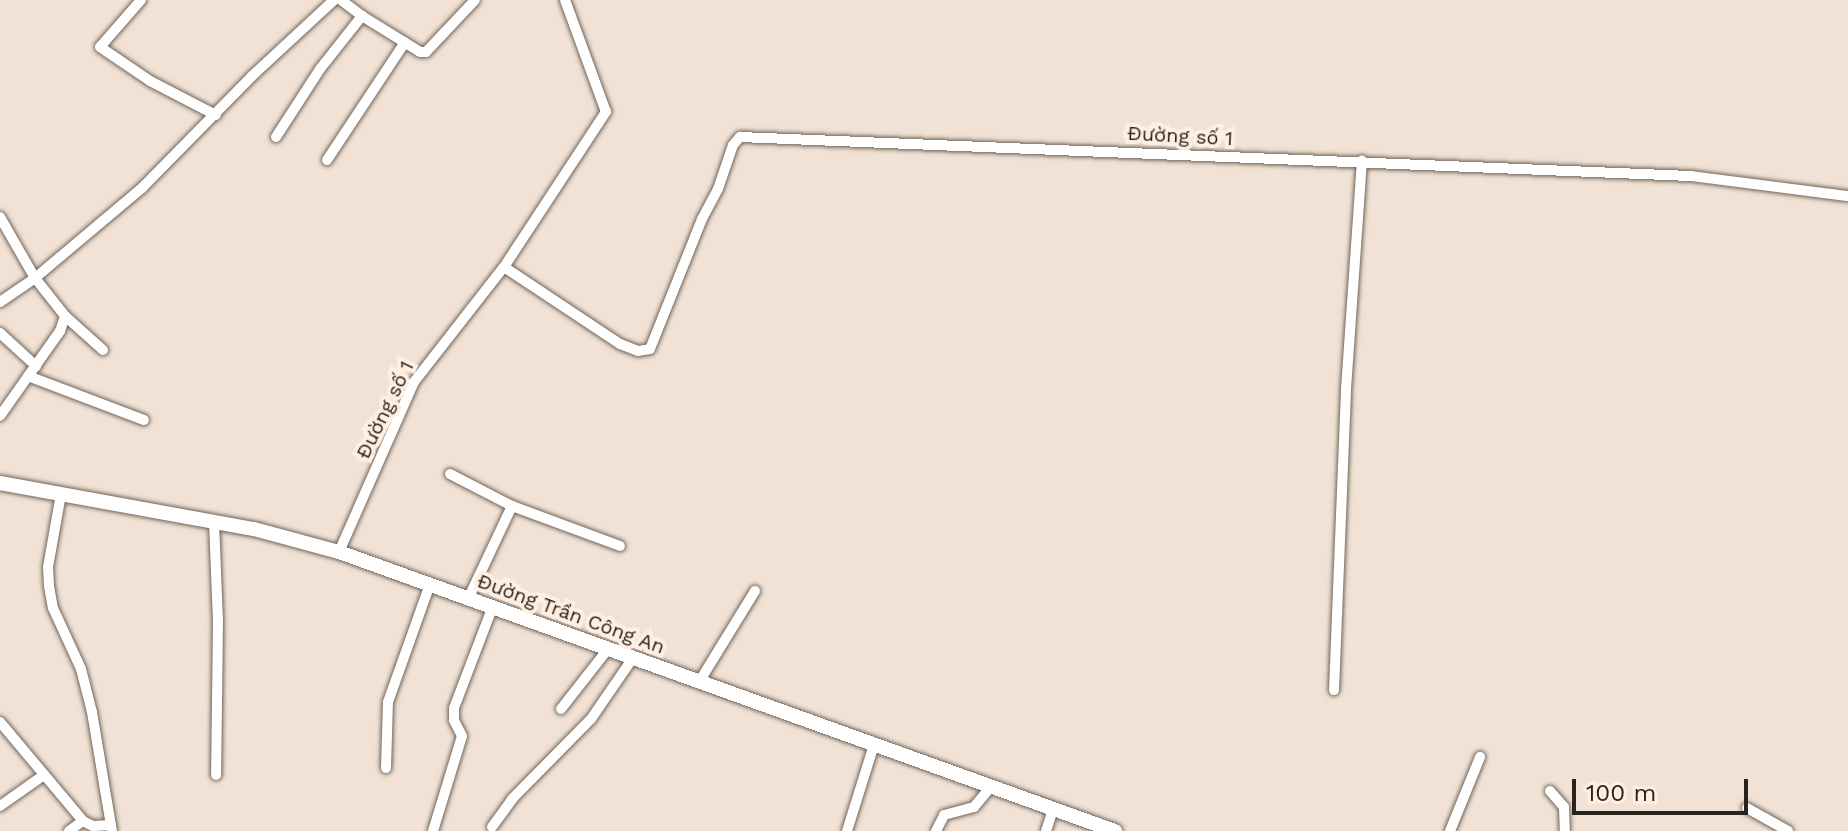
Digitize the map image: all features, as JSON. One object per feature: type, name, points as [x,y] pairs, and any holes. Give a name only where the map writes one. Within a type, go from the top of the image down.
[{"type":"main road","name":"Đường Trần Công An","points":[[0,483],[214,522],[339,552],[1053,809],[1094,828],[1115,831]]},
{"type":"street","points":[[141,0],[100,47],[137,74],[216,115]]},
{"type":"street","points":[[2,296],[35,278],[142,188],[252,76],[334,0]]},
{"type":"street","points":[[341,0],[420,52],[430,50],[475,0]]},
{"type":"street","name":"Đường số 1","points":[[339,552],[414,382],[504,267],[606,112],[565,0]]},
{"type":"street","points":[[276,137],[320,69],[362,16]]},
{"type":"street","points":[[327,160],[405,42]]},
{"type":"street","name":"Đường số 1","points":[[504,267],[620,344],[638,351],[650,349],[702,219],[718,189],[733,145],[740,137],[1691,176],[1848,196]]},
{"type":"street","points":[[1334,690],[1346,389],[1362,161]]},
{"type":"street","points":[[0,217],[35,278],[65,316],[103,350]]},
{"type":"street","points":[[0,416],[60,331],[65,316]]},
{"type":"street","points":[[0,333],[36,366]]},
{"type":"street","points":[[28,376],[144,420]]},
{"type":"street","points":[[450,474],[512,506],[620,546]]},
{"type":"street","points":[[0,722],[83,821],[93,826],[112,828],[92,712],[81,669],[53,608],[49,586],[48,567],[61,494]]},
{"type":"street","points":[[469,597],[512,506]]},
{"type":"street","points":[[214,522],[218,620],[216,775]]},
{"type":"street","points":[[386,768],[388,702],[430,584]]},
{"type":"street","points":[[699,682],[755,591]]},
{"type":"street","points":[[433,831],[462,736],[454,720],[454,708],[493,606]]},
{"type":"street","points":[[561,709],[608,649]]},
{"type":"street","points":[[492,827],[512,799],[591,719],[633,658]]},
{"type":"street","points":[[847,831],[874,745]]},
{"type":"street","points":[[1450,831],[1480,757]]},
{"type":"street","points":[[0,806],[44,775]]},
{"type":"street","points":[[936,831],[944,815],[974,807],[991,787]]},
{"type":"street","points":[[1550,791],[1564,807],[1565,831]]},
{"type":"street","points":[[1747,808],[1788,831]]},
{"type":"street","points":[[1046,831],[1053,809]]},
{"type":"street","points":[[69,831],[83,821]]}]
